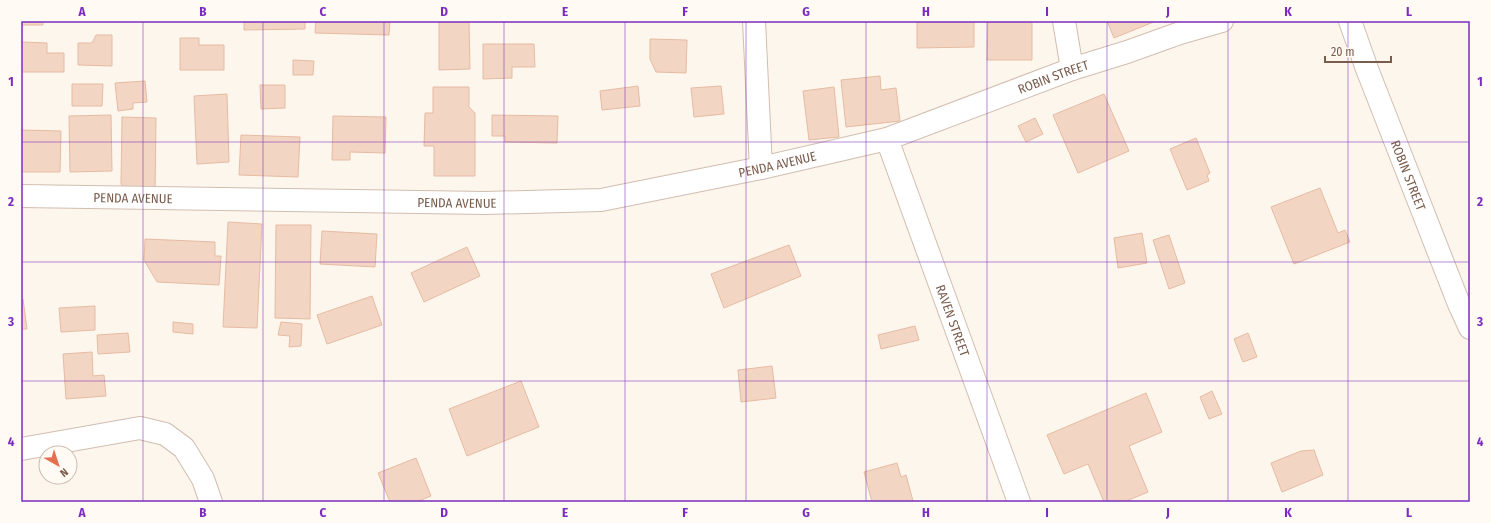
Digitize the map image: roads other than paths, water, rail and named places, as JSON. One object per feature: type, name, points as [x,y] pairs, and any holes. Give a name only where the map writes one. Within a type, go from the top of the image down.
[{"type":"street","points":[[754,21],[760,168]]},
{"type":"street","points":[[1064,21],[1072,69]]},
{"type":"street","name":"ROBIN STREET","points":[[886,139],[1072,69],[1127,52],[1180,33],[1222,21]]},
{"type":"street","name":"ROBIN STREET","points":[[1350,21],[1367,69],[1456,297],[1470,328]]},
{"type":"street","name":"PENDA AVENUE","points":[[21,196],[485,203],[601,200],[760,168],[886,139]]},
{"type":"street","name":"RAVEN STREET","points":[[886,139],[1019,502]]},
{"type":"street","points":[[21,449],[140,428],[165,434],[184,448],[202,479],[211,502]]}]
